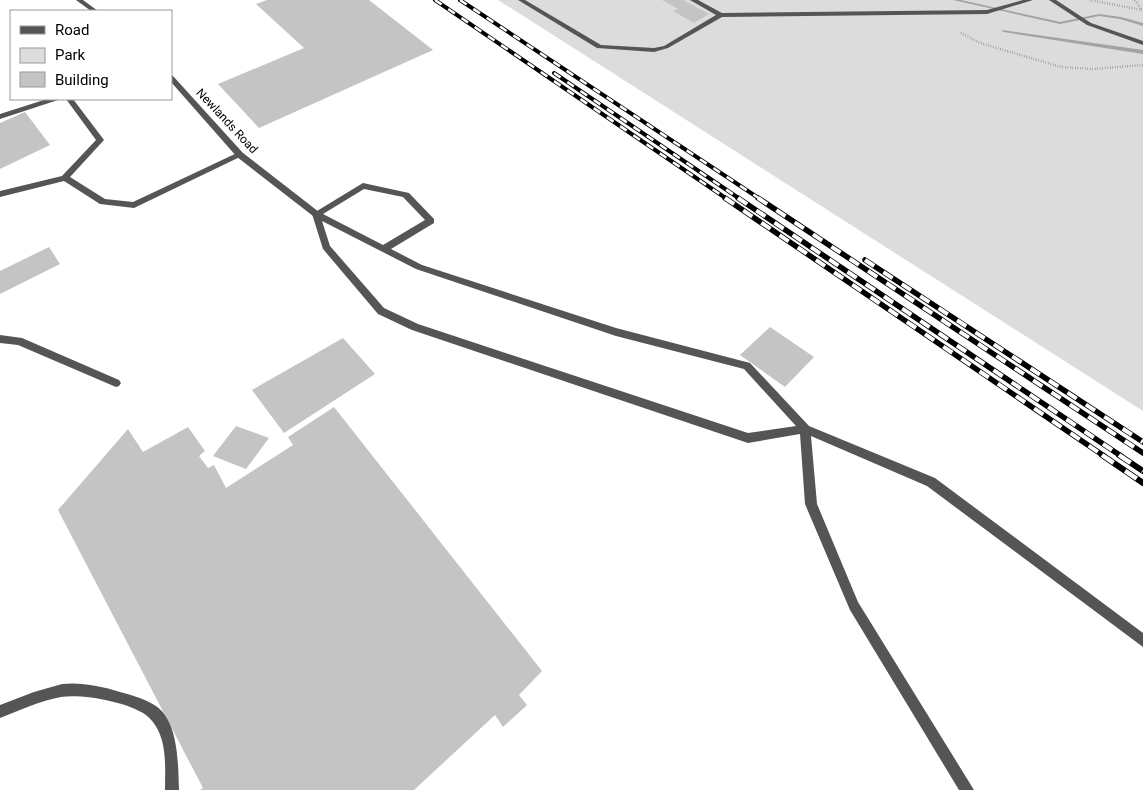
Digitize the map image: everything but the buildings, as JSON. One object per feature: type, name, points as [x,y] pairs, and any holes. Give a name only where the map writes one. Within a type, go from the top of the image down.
[{"type":"street","points":[[79,0],[94,10]]},
{"type":"street","points":[[522,0],[590,44],[605,49],[660,49],[721,15],[987,12],[1030,0]]},
{"type":"street","points":[[693,0],[721,15]]},
{"type":"street","points":[[1052,0],[1090,24],[1143,43]]},
{"type":"street","name":"Newlands Road","points":[[172,78],[240,155],[316,214],[419,267],[616,332],[747,366],[805,429]]},
{"type":"street","points":[[0,117],[41,102],[52,100]]},
{"type":"street","points":[[0,194],[65,178],[100,140],[70,100]]},
{"type":"street","points":[[65,178],[103,202],[134,205],[240,155]]},
{"type":"street","points":[[384,249],[431,220],[406,195],[364,186],[316,214],[326,247],[381,311],[415,327],[748,438],[805,429],[931,482],[1143,641]]},
{"type":"street","points":[[0,339],[19,342],[116,383]]},
{"type":"street","points":[[805,429],[811,504],[854,606],[967,790]]},
{"type":"street","points":[[0,712],[20,703],[69,690],[108,695],[132,701],[156,715],[171,747],[172,790]]},
{"type":"path","points":[[1090,0],[1143,10]]},
{"type":"path","points":[[1135,0],[1143,10]]},
{"type":"path","points":[[961,33],[980,44],[1061,67],[1093,70],[1143,65]]},
{"type":"green space","points":[[498,0],[1143,0],[1143,411]]},
{"type":"waterway","points":[[955,0],[1060,23],[1099,15],[1121,18],[1143,25]]},
{"type":"waterway","points":[[1004,31],[1143,52]]},
{"type":"railway","points":[[435,0],[727,199]]},
{"type":"railway","points":[[460,0],[760,199]]},
{"type":"railway","points":[[554,73],[740,199]]},
{"type":"railway","points":[[725,198],[1104,456]]},
{"type":"railway","points":[[738,198],[1121,456]]},
{"type":"railway","points":[[758,198],[1143,453]]},
{"type":"railway","points":[[865,260],[1143,442]]},
{"type":"railway","points":[[1102,455],[1143,483]]},
{"type":"railway","points":[[1119,455],[1143,471]]}]
